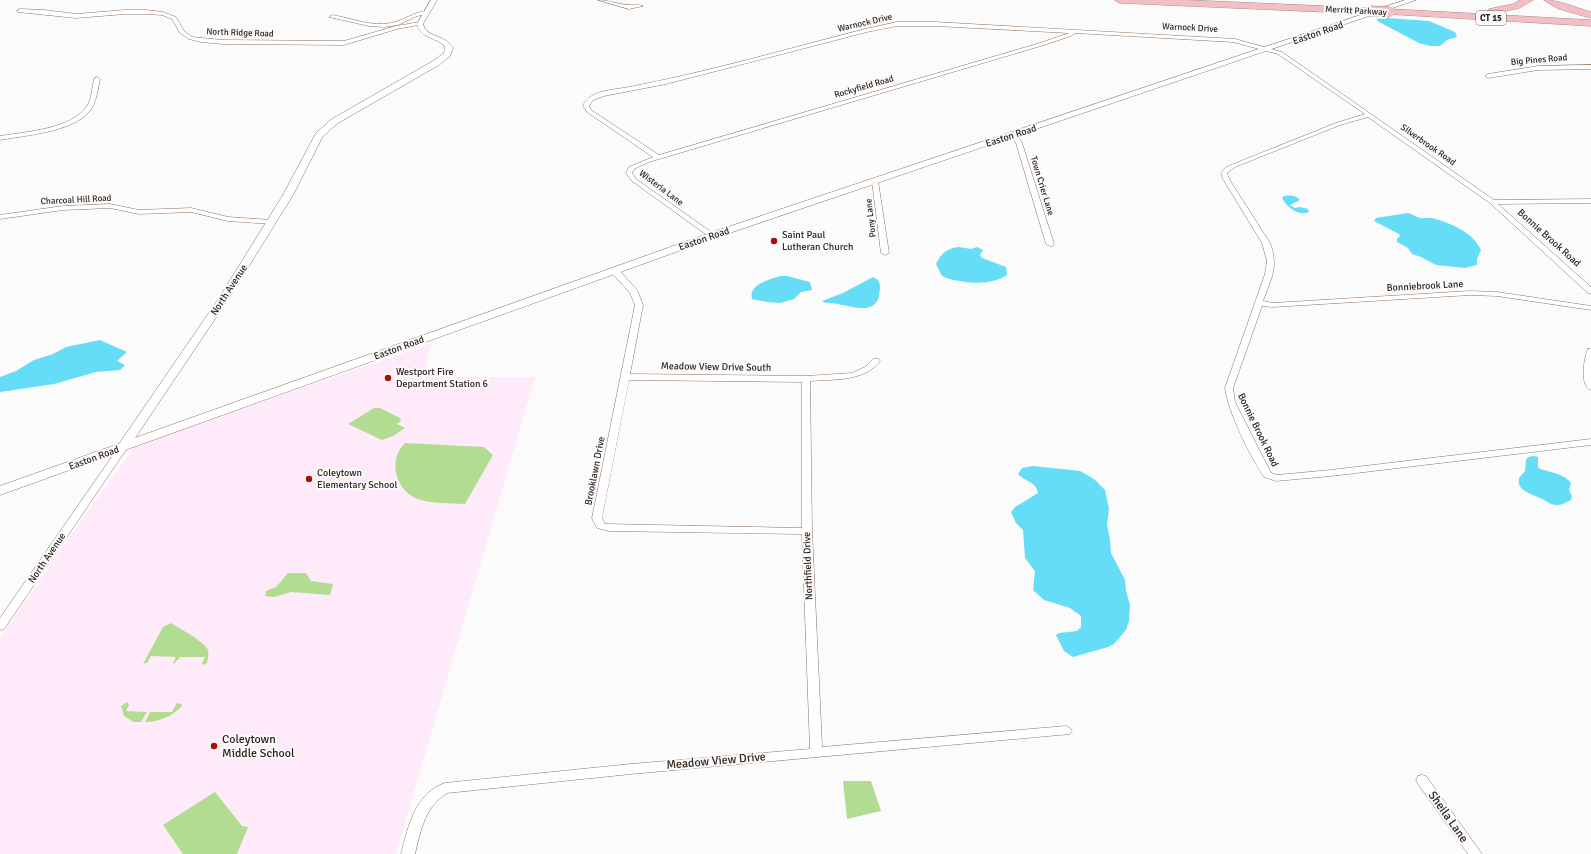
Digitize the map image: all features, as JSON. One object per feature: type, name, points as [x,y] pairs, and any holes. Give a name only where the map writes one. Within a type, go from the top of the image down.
[{"type":"highway","name":"Merritt Parkway","points":[[1120,0],[1374,10]]},
{"type":"highway","name":"Merritt Parkway","points":[[1202,0],[1394,11],[1591,19]]},
{"type":"highway","points":[[1394,11],[1492,11],[1511,8],[1528,0]]},
{"type":"highway","points":[[1549,0],[1571,10],[1591,15]]},
{"type":"highway","name":"Merritt Parkway","points":[[1394,11],[1591,23]]},
{"type":"main road","name":"Easton Road","points":[[0,491],[711,236],[1412,0]]},
{"type":"street","points":[[420,24],[434,0]]},
{"type":"street","points":[[600,0],[629,7],[640,6]]},
{"type":"street","name":"North Ridge Road","points":[[20,11],[76,16],[129,12],[163,14],[174,18],[181,30],[187,36],[223,42],[344,43],[396,28],[420,24]]},
{"type":"street","points":[[332,17],[373,26],[386,26],[402,22],[414,14],[426,13]]},
{"type":"street","name":"North Avenue","points":[[0,626],[224,298],[272,222],[318,138],[326,128],[430,66],[447,54],[449,50],[448,45],[423,32],[420,28],[420,24]]},
{"type":"street","name":"Warnock Drive","points":[[658,157],[589,111],[586,105],[588,101],[595,96],[660,84],[894,24],[935,24],[1221,39],[1238,41],[1270,49]]},
{"type":"street","name":"Rockyfield Road","points":[[658,157],[1042,44],[1068,36],[1074,31]]},
{"type":"street","name":"Silverbrook Road","points":[[1270,49],[1291,60],[1492,202]]},
{"type":"street","name":"Big Pines Road","points":[[1488,76],[1538,68],[1591,67]]},
{"type":"street","points":[[0,138],[48,130],[75,119],[90,108],[97,79]]},
{"type":"street","name":"Bonnie Brook Road","points":[[1369,115],[1338,124],[1233,166],[1226,171],[1224,176],[1263,237],[1269,251],[1271,261],[1269,274],[1259,304],[1228,388],[1233,408],[1267,475],[1276,478],[1330,473],[1591,442]]},
{"type":"street","name":"Town Crier Lane","points":[[1012,135],[1019,143],[1050,242]]},
{"type":"street","name":"Wisteria Lane","points":[[658,157],[633,166],[630,170],[630,175],[637,183],[711,236]]},
{"type":"street","name":"Pony Lane","points":[[875,181],[885,253]]},
{"type":"street","points":[[1492,202],[1591,201]]},
{"type":"street","name":"Bonnie Brook Road","points":[[1492,202],[1591,291]]},
{"type":"street","name":"Charcoal Hill Road","points":[[0,216],[63,208],[110,206],[138,212],[192,210],[228,219],[272,222]]},
{"type":"street","name":"Brooklawn Drive","points":[[615,271],[627,283],[637,298],[639,305],[597,518],[601,526],[609,528],[807,531]]},
{"type":"street","name":"Bonniebrook Lane","points":[[1259,304],[1274,305],[1470,293],[1497,294],[1591,308]]},
{"type":"street","points":[[1591,351],[1587,377],[1591,387]]},
{"type":"street","name":"Meadow View Drive South","points":[[625,377],[806,379],[853,375],[868,369],[876,361]]},
{"type":"street","name":"Northfield Drive","points":[[806,379],[807,531],[816,753]]},
{"type":"street","name":"Meadow View Drive","points":[[408,854],[420,812],[435,793],[445,788],[631,769],[1066,731]]},
{"type":"street","name":"Sheila Lane","points":[[1422,780],[1475,854]]},
{"type":"shaded area","points":[[432,343],[422,377],[535,377],[396,854],[0,854],[0,638],[135,446]]},
{"type":"green space","points":[[374,408],[380,408],[400,418],[401,421],[397,424],[405,428],[393,436],[382,440],[348,424]]},
{"type":"green space","points":[[405,443],[484,447],[493,455],[465,504],[432,502],[413,497],[400,484],[395,467],[399,450]]},
{"type":"green space","points":[[288,573],[306,573],[311,581],[333,584],[330,595],[291,592],[274,597],[265,596],[266,591],[276,587]]},
{"type":"green space","points":[[171,623],[197,639],[206,647],[208,650],[207,663],[203,665],[202,663],[205,657],[180,657],[174,664],[173,663],[176,657],[151,656],[147,663],[143,664],[163,627]]},
{"type":"green space","points":[[127,702],[129,705],[126,711],[147,712],[141,722],[134,722],[124,716],[121,706]]},
{"type":"green space","points":[[177,703],[181,704],[182,706],[170,715],[160,720],[145,722],[150,712],[172,712]]},
{"type":"green space","points":[[843,781],[871,781],[881,811],[847,819]]},
{"type":"green space","points":[[215,792],[242,826],[248,827],[237,854],[183,854],[163,825]]},
{"type":"water","points":[[1388,18],[1429,21],[1455,32],[1457,37],[1447,40],[1440,46],[1430,46],[1419,43],[1376,19]]},
{"type":"water","points":[[1284,196],[1297,197],[1300,200],[1290,205],[1295,208],[1300,207],[1308,209],[1309,212],[1301,213],[1293,210],[1282,198]]},
{"type":"water","points":[[1408,213],[1420,218],[1439,220],[1467,233],[1481,250],[1477,259],[1477,265],[1465,268],[1436,265],[1412,254],[1408,248],[1397,242],[1397,239],[1400,236],[1399,234],[1374,221],[1376,218]]},
{"type":"water","points":[[959,247],[971,249],[977,247],[983,250],[980,255],[982,258],[1006,267],[1007,275],[1001,279],[993,281],[975,283],[957,281],[942,276],[936,264],[938,260],[945,252]]},
{"type":"water","points":[[781,276],[787,276],[810,282],[812,290],[801,292],[794,299],[780,303],[752,299],[753,290],[757,286],[761,283]]},
{"type":"water","points":[[873,277],[878,280],[880,289],[876,302],[871,307],[856,308],[822,301],[843,293]]},
{"type":"water","points":[[100,340],[127,352],[117,361],[125,365],[120,370],[96,372],[54,384],[0,392],[0,377],[16,371],[34,360],[53,354],[66,347]]},
{"type":"water","points":[[1528,457],[1538,457],[1538,467],[1540,469],[1561,475],[1571,483],[1569,490],[1572,496],[1571,500],[1560,505],[1552,504],[1526,492],[1520,486],[1519,478],[1525,471],[1526,460]]},
{"type":"water","points":[[1033,466],[1080,471],[1094,479],[1105,490],[1109,509],[1107,524],[1111,553],[1125,580],[1130,605],[1129,621],[1126,630],[1114,644],[1108,647],[1073,657],[1064,651],[1056,635],[1059,633],[1077,631],[1081,627],[1081,616],[1070,608],[1044,600],[1033,590],[1035,571],[1025,558],[1023,530],[1016,523],[1011,512],[1015,507],[1038,493],[1033,484],[1018,474],[1022,468]]},
{"type":"place","name":"Saint Paul Lutheran Church","points":[[774,241]]},
{"type":"place","name":"Westport Fire Department Station 6","points":[[388,378]]},
{"type":"place","name":"Coleytown Elementary School","points":[[309,479]]},
{"type":"place","name":"Coleytown Middle School","points":[[214,746]]}]
